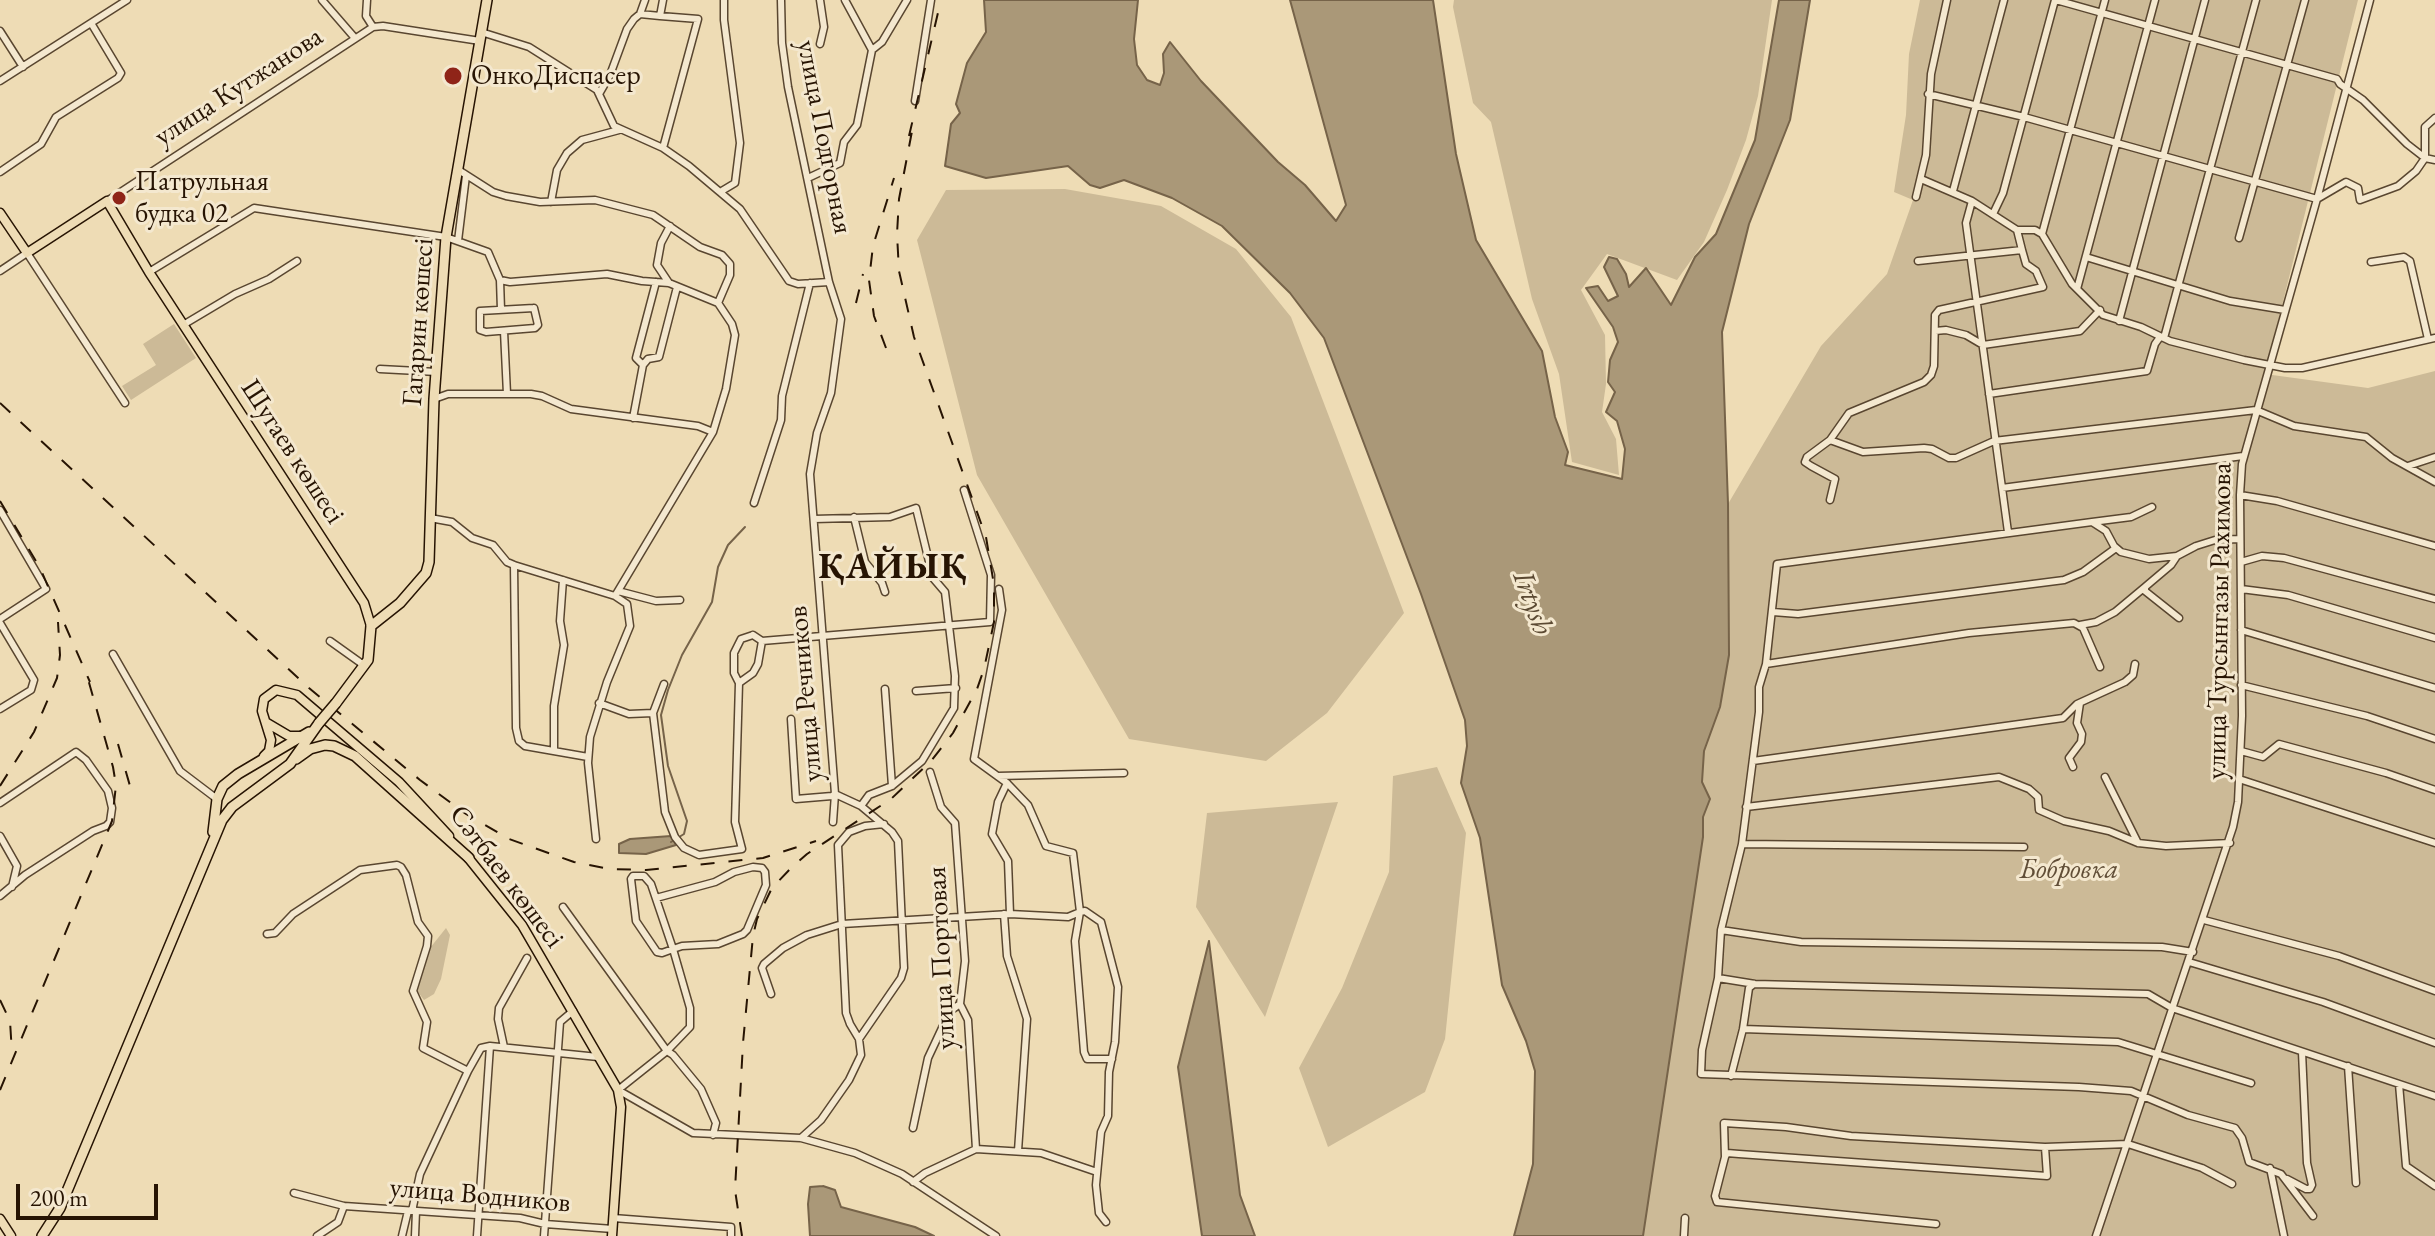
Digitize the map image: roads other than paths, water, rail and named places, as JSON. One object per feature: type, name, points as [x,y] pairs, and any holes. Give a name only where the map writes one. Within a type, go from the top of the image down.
[{"type":"highway","name":"Гагарин көшесі","points":[[371,626],[394,609],[426,573],[446,237],[487,0]]},
{"type":"highway","points":[[290,764],[316,726],[365,666],[371,626]]},
{"type":"highway","points":[[213,839],[217,799],[223,786],[316,726]]},
{"type":"highway","points":[[42,1236],[60,1208],[213,839],[232,807],[310,749],[334,746],[355,756],[469,858]]},
{"type":"highway","points":[[279,749],[290,752],[290,764]]},
{"type":"highway","points":[[217,799],[221,806],[232,807]]},
{"type":"main road","name":"улица Кутжанова","points":[[27,253],[107,201]]},
{"type":"main road","name":"Шугаев көшесі","points":[[107,201],[149,272],[364,603],[371,626]]},
{"type":"main road","points":[[0,213],[27,253]]},
{"type":"main road","name":"Сәтбаев көшесі","points":[[261,760],[269,751],[271,740],[261,704],[268,694],[284,690],[297,695],[399,782],[469,858],[522,925],[618,1090],[621,1107],[612,1233]]},
{"type":"main road","points":[[266,722],[289,736],[302,736]]},
{"type":"main road","points":[[0,1219],[11,1236]]},
{"type":"street","points":[[0,81],[127,0]]},
{"type":"street","points":[[322,0],[354,37]]},
{"type":"street","points":[[367,0],[366,16],[373,27],[480,36],[529,47],[599,94],[610,121],[619,130],[663,148],[740,209],[792,283],[829,282]]},
{"type":"street","points":[[599,94],[610,75],[627,29],[640,14],[645,0]]},
{"type":"street","points":[[660,16],[663,0]]},
{"type":"street","points":[[720,192],[735,183],[740,143],[724,0]]},
{"type":"street","name":"улица Подгорная","points":[[781,0],[782,43],[788,87],[829,282]]},
{"type":"street","points":[[820,0],[824,27],[820,44]]},
{"type":"street","points":[[808,178],[840,163],[844,142],[857,125],[872,50],[845,0]]},
{"type":"street","points":[[872,50],[882,42],[907,0]]},
{"type":"street","points":[[915,101],[931,0]]},
{"type":"street","points":[[1916,197],[1927,147],[1928,94],[1947,0]]},
{"type":"street","points":[[1953,191],[2004,0]]},
{"type":"street","points":[[1993,214],[2003,193],[2056,0],[2337,79],[2425,158],[2435,160]]},
{"type":"street","points":[[2042,234],[2105,0]]},
{"type":"street","points":[[2077,289],[2155,0]]},
{"type":"street","points":[[2119,321],[2205,0]]},
{"type":"street","points":[[1989,394],[2147,371],[2155,344],[2162,338],[2179,283],[2256,0]]},
{"type":"street","points":[[2239,238],[2305,0]]},
{"type":"street","name":"улица Турсынгазы Рахимова","points":[[2096,1236],[2230,843],[2241,751],[2240,495],[2243,456],[2370,0]]},
{"type":"street","points":[[640,14],[698,19],[663,148]]},
{"type":"street","points":[[0,172],[41,144],[56,117],[118,78],[121,73],[91,23]]},
{"type":"street","name":"улица Кутжанова","points":[[107,201],[373,27]]},
{"type":"street","points":[[0,31],[23,67]]},
{"type":"street","points":[[1928,94],[2024,117],[2317,199],[2346,182],[2358,188],[2360,200],[2398,186],[2416,171],[2425,158],[2425,127],[2435,118]]},
{"type":"street","points":[[551,202],[557,170],[577,142],[619,130]]},
{"type":"street","points":[[457,169],[506,196],[551,202],[595,200],[653,215],[700,247],[722,255],[730,264],[730,275],[718,303]]},
{"type":"street","points":[[458,241],[466,176]]},
{"type":"street","points":[[1921,179],[1972,201],[2017,230],[2035,230],[2042,234],[2077,289],[2103,315],[2141,327],[2162,338],[2285,368],[2302,368],[2432,339],[2410,261],[2404,257],[2371,262]]},
{"type":"street","points":[[1972,201],[1966,223],[2008,532]]},
{"type":"street","points":[[149,272],[254,208],[446,237],[488,252],[500,280],[501,310]]},
{"type":"street","points":[[669,283],[657,265],[661,243],[670,226]]},
{"type":"street","points":[[1830,500],[1835,479],[1805,462],[1807,457],[1830,440],[1849,413],[1924,382],[1931,375],[1935,315],[1939,310],[2043,287],[2036,271],[2026,264],[2017,230]]},
{"type":"street","points":[[1918,261],[2022,250]]},
{"type":"street","points":[[27,253],[125,403]]},
{"type":"street","name":"улица Кутжанова","points":[[0,271],[27,253]]},
{"type":"street","points":[[2086,257],[2230,301],[2285,310]]},
{"type":"street","points":[[183,325],[297,261]]},
{"type":"street","points":[[500,280],[510,282],[607,274],[669,283],[718,303],[732,324],[735,335],[726,389],[713,432],[616,594]]},
{"type":"street","points":[[643,365],[636,358],[656,282]]},
{"type":"street","name":"улица Речников","points":[[829,282],[841,319],[831,393],[811,460],[835,794],[861,806],[884,824]]},
{"type":"street","points":[[754,503],[779,427],[782,396],[810,283]]},
{"type":"street","points":[[633,418],[643,365],[648,359],[659,357],[677,287]]},
{"type":"street","points":[[534,308],[538,325],[535,328],[504,331],[480,330],[480,311],[501,310],[534,308]]},
{"type":"street","points":[[1935,331],[1966,335],[1983,345],[2080,331],[2100,310]]},
{"type":"street","points":[[504,331],[507,394]]},
{"type":"street","points":[[380,369],[437,372]]},
{"type":"street","points":[[434,399],[448,394],[542,396],[571,409],[698,426],[713,432]]},
{"type":"street","points":[[1830,440],[1863,452],[1924,448],[1949,458],[1961,457],[1994,441],[2256,410],[2294,426],[2366,437],[2392,458],[2435,482]]},
{"type":"street","points":[[2002,488],[2243,456]]},
{"type":"street","points":[[2408,466],[2435,457]]},
{"type":"street","points":[[664,684],[653,713],[665,812],[675,837],[691,854],[742,849],[735,822],[739,683],[733,668],[738,644],[747,636],[762,641],[990,622],[991,575],[964,490]]},
{"type":"street","points":[[2240,495],[2277,501],[2435,546]]},
{"type":"street","points":[[2152,507],[2131,517],[1777,564],[1766,664],[1759,687],[1759,712],[1742,844],[1721,930],[1718,978],[1704,1038],[1701,1074],[2120,1089],[2188,1115],[2235,1128],[2242,1138],[2249,1162],[2270,1168],[2306,1189],[2312,1185],[2307,1163],[2302,1052]]},
{"type":"street","points":[[814,519],[890,517],[916,508],[933,578],[945,592],[956,688],[954,708],[931,750],[911,772],[892,786],[869,795],[861,806]]},
{"type":"street","points":[[0,510],[46,589],[0,621],[34,680],[31,690],[0,709]]},
{"type":"street","points":[[854,517],[865,562],[882,583],[885,592]]},
{"type":"street","points":[[430,518],[452,522],[472,538],[493,545],[507,562],[514,565],[616,594],[656,601],[680,600]]},
{"type":"street","points":[[2092,522],[2106,531],[2121,552],[2149,559],[2177,556],[2215,540],[2240,539]]},
{"type":"street","points":[[0,531],[9,525]]},
{"type":"street","points":[[1773,612],[1798,614],[2064,580],[2083,572],[2116,548]]},
{"type":"street","points":[[1766,664],[1969,633],[2096,622],[2115,612],[2171,565],[2177,556]]},
{"type":"street","points":[[2241,562],[2262,556],[2284,558],[2435,599]]},
{"type":"street","points":[[2149,559],[2158,574]]},
{"type":"street","points":[[514,565],[517,735],[525,746],[588,757]]},
{"type":"street","points":[[554,751],[554,706],[564,645],[560,621],[563,580]]},
{"type":"street","points":[[2145,587],[2146,594],[2179,618]]},
{"type":"street","points":[[999,589],[1002,610],[974,759],[1007,783],[1028,805],[1046,846],[1073,853],[1080,912],[1075,941],[1084,1052],[1087,1059],[1112,1059]]},
{"type":"street","points":[[2241,589],[2288,595],[2435,638]]},
{"type":"street","points":[[596,839],[588,757],[599,703],[630,626],[627,604],[616,594]]},
{"type":"street","points":[[2080,625],[2100,667]]},
{"type":"street","points":[[2241,630],[2435,688]]},
{"type":"street","points":[[330,641],[365,666]]},
{"type":"street","points":[[739,683],[753,673],[758,664],[762,641]]},
{"type":"street","points":[[113,654],[180,771],[217,799]]},
{"type":"street","points":[[2063,718],[2080,703],[2125,682],[2133,675],[2135,664]]},
{"type":"street","points":[[2241,685],[2355,713],[2435,739]]},
{"type":"street","points":[[916,691],[956,688]]},
{"type":"street","points":[[885,689],[892,786]]},
{"type":"street","points":[[599,703],[629,714],[653,713]]},
{"type":"street","points":[[2073,767],[2069,758],[2081,742],[2082,734],[2077,723],[2080,703]]},
{"type":"street","points":[[1753,761],[2063,718],[2077,723]]},
{"type":"street","points":[[791,719],[796,799]]},
{"type":"street","points":[[2241,751],[2263,757],[2279,744],[2386,773],[2435,790]]},
{"type":"street","points":[[0,803],[73,753],[86,760],[111,796],[111,815],[106,826],[93,831],[25,875],[0,896]]},
{"type":"street","name":"улица Портовая","points":[[930,772],[941,807],[955,823],[965,961],[960,1004],[968,1020],[976,1149]]},
{"type":"street","points":[[998,776],[1124,773]]},
{"type":"street","points":[[1746,807],[1999,777],[2029,789],[2038,797],[2039,810],[2064,821],[2109,831],[2138,843],[2166,846],[2230,843]]},
{"type":"street","points":[[2105,777],[2138,843]]},
{"type":"street","points":[[2239,779],[2435,843]]},
{"type":"street","points":[[1007,783],[998,802],[992,834],[1008,861],[1007,956],[1027,1019],[1018,1151]]},
{"type":"street","points":[[785,799],[835,794],[833,822]]},
{"type":"street","points":[[801,1138],[821,1120],[849,1080],[861,1055],[859,1039],[846,1013],[838,845],[849,832],[884,824],[898,841],[904,968],[901,978],[859,1039]]},
{"type":"street","points":[[0,836],[17,866],[11,889]]},
{"type":"street","points":[[1742,844],[2024,847]]},
{"type":"street","points":[[267,934],[275,933],[293,914],[360,870],[401,867],[406,875],[418,922],[428,936],[413,991],[427,1022],[423,1048],[468,1071]]},
{"type":"street","points":[[656,898],[715,882],[753,867],[762,868],[765,872],[766,885],[743,934],[718,944],[682,946],[673,949],[662,953],[657,952],[640,928],[631,892],[633,876],[649,879],[673,949],[690,1008],[690,1027],[667,1051],[618,1090],[693,1133],[801,1138],[855,1153],[913,1182],[996,1236]]},
{"type":"street","points":[[563,907],[667,1051],[701,1089],[716,1123],[713,1135]]},
{"type":"street","points":[[771,994],[762,968],[764,964],[783,948],[807,935],[842,924],[1007,914],[1068,917],[1085,911],[1101,922],[1118,987],[1108,1116],[1101,1132],[1097,1172],[1099,1213],[1106,1222]]},
{"type":"street","points":[[2204,920],[2339,956],[2435,991]]},
{"type":"street","points":[[1721,930],[1801,942],[2162,947],[2193,952]]},
{"type":"street","points":[[504,1047],[499,1008],[527,958]]},
{"type":"street","points":[[2189,962],[2323,1002],[2435,1043]]},
{"type":"street","points":[[1718,978],[1755,984],[2148,994],[2172,1008],[2435,1096]]},
{"type":"street","points":[[1731,1076],[1749,988],[1755,984]]},
{"type":"street","points":[[913,1128],[928,1058],[950,1011],[960,1004]]},
{"type":"street","points":[[544,1236],[560,1022],[574,1010]]},
{"type":"street","points":[[1743,1029],[2118,1042],[2251,1083]]},
{"type":"street","points":[[477,1236],[490,1046]]},
{"type":"street","points":[[402,1236],[412,1211],[420,1174],[478,1052],[490,1046],[600,1057]]},
{"type":"street","points":[[2348,1066],[2356,1183]]},
{"type":"street","points":[[2399,1084],[2406,1166],[2435,1186]]},
{"type":"street","points":[[1936,1224],[1717,1202],[1715,1196],[1725,1157],[1724,1123],[1851,1136],[2045,1147],[2128,1144],[2202,1168],[2232,1184]]},
{"type":"street","points":[[1725,1157],[1727,1153],[2047,1176],[2045,1147]]},
{"type":"street","points":[[913,1182],[925,1173],[976,1149],[1054,1156],[1097,1172]]},
{"type":"street","points":[[2270,1168],[2284,1236]]},
{"type":"street","points":[[2281,1174],[2313,1216]]},
{"type":"street","name":"улица Водников","points":[[294,1193],[344,1206],[520,1218],[612,1233]]},
{"type":"street","points":[[317,1236],[338,1222],[344,1206]]},
{"type":"street","points":[[412,1211],[415,1236]]},
{"type":"street","points":[[613,1218],[731,1227],[731,1236]]},
{"type":"street","points":[[1684,1236],[1685,1218]]},
{"type":"water","name":"Irtysh","points":[[984,0],[1138,0],[1134,39],[1137,65],[1147,80],[1160,85],[1164,73],[1163,54],[1170,42],[1201,81],[1278,162],[1305,185],[1336,221],[1346,205],[1290,0],[1433,0],[1456,154],[1476,240],[1542,351],[1555,417],[1568,452],[1565,465],[1622,479],[1625,449],[1617,421],[1606,412],[1615,392],[1608,382],[1610,360],[1618,342],[1613,327],[1586,288],[1598,286],[1608,301],[1618,296],[1604,267],[1609,257],[1617,259],[1629,287],[1646,268],[1671,305],[1695,257],[1716,234],[1755,140],[1779,0],[1810,0],[1790,120],[1749,224],[1722,332],[1729,655],[1720,707],[1704,751],[1702,782],[1710,799],[1703,817],[1703,837],[1643,1236],[1514,1236],[1533,1164],[1535,1071],[1502,985],[1480,838],[1461,783],[1467,746],[1465,720],[1324,338],[1290,293],[1222,226],[1172,198],[1124,180],[1100,188],[1090,185],[1068,166],[986,178],[945,166],[951,124],[960,113],[956,104],[967,63],[986,32]]},
{"type":"water","points":[[671,836],[676,845],[646,854],[619,853],[619,844],[630,839]]},
{"type":"water","points":[[1209,941],[1240,1195],[1255,1236],[1202,1236],[1178,1067]]},
{"type":"water","points":[[823,1186],[835,1190],[841,1207],[915,1227],[934,1236],[810,1236],[810,1187]]},
{"type":"waterway","points":[[671,842],[684,834],[687,821],[668,766],[661,715],[682,655],[712,602],[718,567],[728,545],[745,527]]},
{"type":"railway","points":[[909,136],[941,0]]},
{"type":"railway","points":[[742,1236],[735,1190],[743,1043],[757,919],[772,888],[791,868],[807,854],[891,799],[931,761],[953,733],[977,689],[994,622],[994,585],[986,537],[914,337],[899,271],[899,199],[913,126]]},
{"type":"railway","points":[[886,348],[874,316],[869,280],[873,246],[894,178]]},
{"type":"railway","points":[[856,303],[863,274]]},
{"type":"railway","points":[[0,403],[309,688],[420,780],[466,814],[509,839],[574,862],[610,869],[646,870],[763,858],[816,841]]},
{"type":"railway","points":[[0,501],[40,568],[90,682]]},
{"type":"railway","points":[[0,786],[34,732],[57,678],[60,655],[58,622]]},
{"type":"railway","points":[[0,1090],[112,821],[116,785],[113,767],[86,672]]},
{"type":"railway","points":[[118,744],[130,786]]},
{"type":"railway","points":[[0,1000],[10,1021],[12,1053]]},
{"type":"place","name":"ОнкоДиспасер","points":[[453,76]]},
{"type":"place","name":"Патрульная будка 02","points":[[119,198]]},
{"type":"district","name":"ҚАЙЫҚ","points":[[893,568]]},
{"type":"park label","name":"Бобровка","points":[[2069,870]]}]
